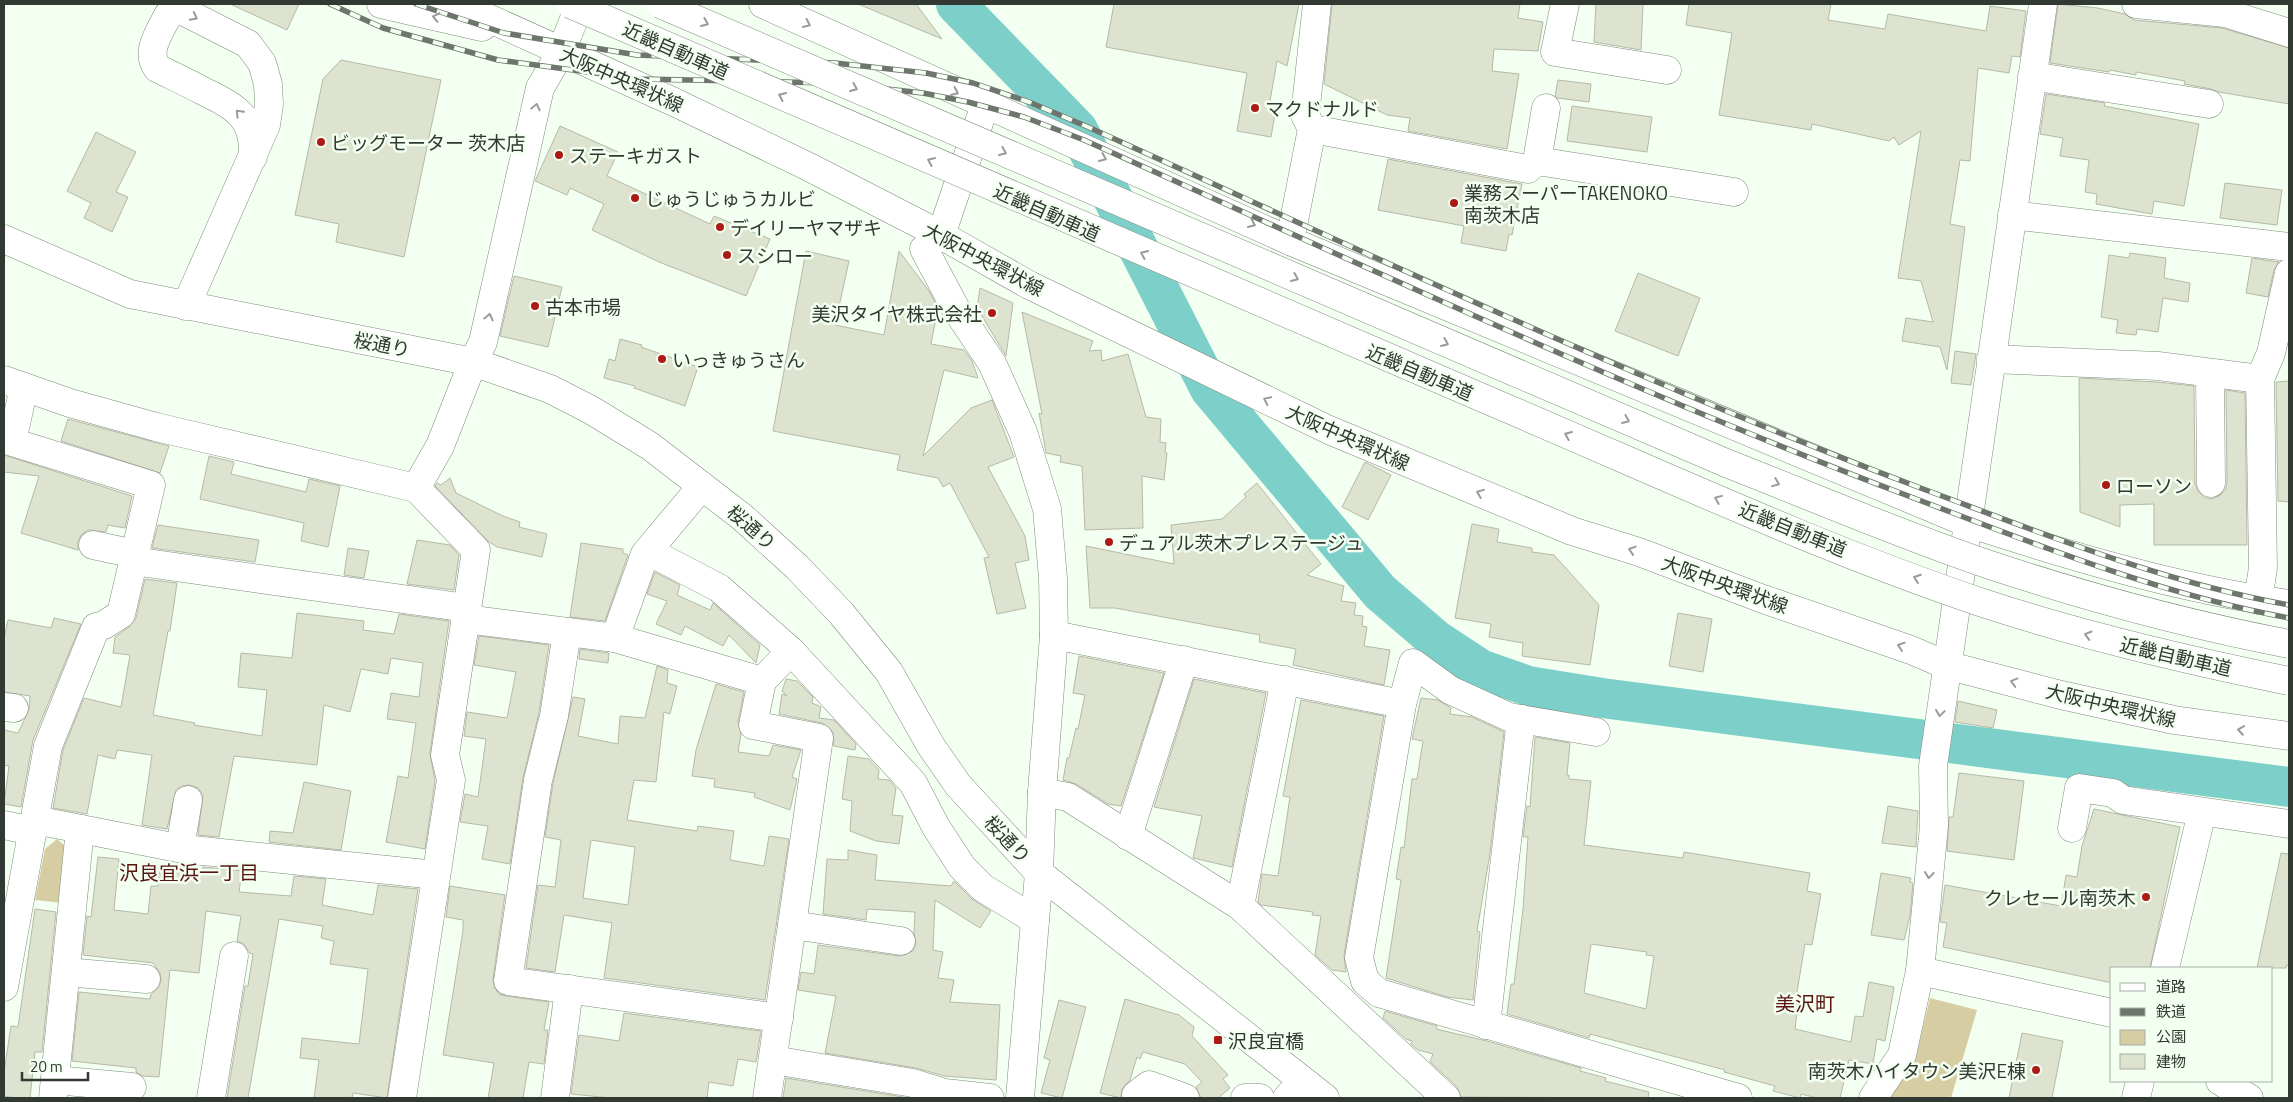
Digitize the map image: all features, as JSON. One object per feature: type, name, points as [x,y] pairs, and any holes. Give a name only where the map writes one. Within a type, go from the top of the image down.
[{"type":"main road","points":[[381,4],[534,40]]},
{"type":"main road","name":"大阪中央環状線","points":[[457,4],[674,102],[941,235],[1029,285],[1329,430],[1572,531],[1639,552],[1763,599],[1946,664],[2061,695],[2174,720],[2289,736]]},
{"type":"main road","name":"近畿自動車道","points":[[570,4],[1189,274],[1710,496],[1868,560],[1981,602],[2090,636],[2203,664],[2289,681]]},
{"type":"main road","points":[[416,488],[440,446],[473,362],[483,342],[540,88],[561,52],[580,4]]},
{"type":"main road","name":"近畿自動車道","points":[[660,4],[1726,463],[1878,523],[1985,563],[2097,599],[2207,628],[2289,644]]},
{"type":"main road","points":[[763,4],[1290,241],[1968,523],[2064,554],[2200,590],[2289,604]]},
{"type":"main road","points":[[1290,241],[1312,129],[1305,115],[1317,4]]},
{"type":"main road","points":[[1565,4],[1555,52],[1667,70]]},
{"type":"main road","points":[[1873,1098],[1902,1055],[1920,970],[1934,826],[1933,766],[1946,664],[2043,4]]},
{"type":"main road","points":[[2136,4],[2225,13],[2289,33]]},
{"type":"main road","points":[[186,306],[253,157],[266,125],[269,104],[262,63],[248,44],[185,12],[176,11],[168,15],[152,50],[154,63],[158,68],[231,104],[242,114],[250,127],[254,142],[253,157]]},
{"type":"main road","points":[[2032,76],[2209,104]]},
{"type":"main road","points":[[985,105],[941,235],[924,250],[957,311],[992,363],[1023,432],[1047,509],[1053,578],[1054,634],[1042,792],[1039,872],[1020,1098]]},
{"type":"main road","points":[[1312,129],[1528,169],[1537,162],[1546,108]]},
{"type":"main road","points":[[1537,162],[1734,192]]},
{"type":"main road","points":[[2012,215],[2289,247]]},
{"type":"main road","name":"桜通り","points":[[4,239],[130,294],[473,362],[550,389],[592,410],[650,446],[742,517],[797,567],[841,613],[889,672],[931,746],[958,785],[1039,872],[1295,1090],[1325,1098]]},
{"type":"main road","points":[[2258,600],[2263,568],[2260,378],[2271,353],[2289,273]]},
{"type":"main road","points":[[1991,360],[2158,366],[2260,378]]},
{"type":"main road","points":[[2210,372],[2211,483]]},
{"type":"main road","points":[[4,987],[48,746],[96,627],[122,614],[151,485],[12,442],[14,383],[70,403],[156,427],[416,488],[476,550],[445,755],[451,780],[402,1098]]},
{"type":"main road","points":[[615,638],[645,554],[702,486]]},
{"type":"main road","points":[[93,545],[134,558],[567,632],[615,638],[762,681]]},
{"type":"main road","points":[[648,551],[719,588],[791,651],[913,783],[936,827],[962,867],[983,888],[1035,920]]},
{"type":"main road","points":[[567,632],[554,716],[538,780],[508,981],[779,1018]]},
{"type":"main road","points":[[1054,634],[1402,704]]},
{"type":"main road","points":[[767,1098],[819,738],[752,725],[762,681],[791,651]]},
{"type":"main road","points":[[1128,836],[1184,660]]},
{"type":"main road","points":[[1596,732],[1509,717],[1450,690],[1413,663],[1402,704],[1359,958],[1365,981],[1379,993],[1738,1098]]},
{"type":"main road","points":[[1240,906],[1285,680]]},
{"type":"main road","points":[[1486,1025],[1521,719]]},
{"type":"main road","points":[[2072,828],[2079,788],[2113,793],[2123,800],[2289,824]]},
{"type":"main road","points":[[1042,792],[1068,797],[1240,906],[1446,1098]]},
{"type":"main road","points":[[180,848],[188,800]]},
{"type":"main road","points":[[2164,967],[2202,812]]},
{"type":"main road","points":[[4,825],[34,825],[80,829],[180,848],[436,875]]},
{"type":"main road","points":[[80,829],[54,1089],[132,1087]]},
{"type":"main road","points":[[792,925],[901,941]]},
{"type":"main road","points":[[211,1098],[234,956]]},
{"type":"main road","points":[[1920,970],[2110,1013]]},
{"type":"main road","points":[[66,972],[146,979]]},
{"type":"main road","points":[[555,1098],[569,989]]},
{"type":"main road","points":[[773,1060],[913,1083],[945,1094],[990,1098]]},
{"type":"main road","points":[[2136,1098],[2140,1082]]},
{"type":"main road","points":[[2222,1082],[2249,1098]]},
{"type":"main road","points":[[1136,1095],[1149,1084],[1185,1098]]},
{"type":"main road","points":[[1245,1098],[1260,1098]]},
{"type":"green space","points":[[57,839],[70,850],[63,903],[35,900],[45,849]]},
{"type":"green space","points":[[1930,998],[1977,1010],[1951,1098],[1887,1098],[1917,1052]]},
{"type":"building","points":[[230,4],[299,4],[287,30]]},
{"type":"building","points":[[858,4],[916,4],[942,39]]},
{"type":"building","points":[[1114,4],[1299,4],[1287,66],[1277,61],[1270,101],[1277,102],[1271,137],[1237,131],[1247,73],[1106,47]]},
{"type":"building","points":[[1332,4],[1520,4],[1518,18],[1543,22],[1538,51],[1494,49],[1492,71],[1519,74],[1507,149],[1408,131],[1410,118],[1387,115],[1324,84]]},
{"type":"building","points":[[1596,4],[1643,4],[1641,50],[1594,42]]},
{"type":"building","points":[[1689,4],[1831,4],[1828,20],[1885,29],[1888,14],[1986,31],[1990,6],[2026,11],[2020,57],[2012,56],[2009,73],[1978,68],[1970,161],[1960,160],[1950,224],[1965,227],[1947,370],[1940,347],[1902,341],[1906,318],[1933,322],[1921,281],[1898,278],[1921,131],[1899,145],[1894,137],[1889,141],[1812,124],[1811,130],[1719,115],[1732,33],[1686,25]]},
{"type":"building","points":[[2058,4],[2098,8],[2125,14],[2134,20],[2222,28],[2289,48],[2289,104],[2219,92],[2184,84],[2185,81],[2136,72],[2136,75],[2050,63]]},
{"type":"building","points":[[341,60],[441,80],[404,257],[336,242],[339,224],[295,215],[323,79]]},
{"type":"building","points":[[1558,80],[1591,84],[1589,102],[1557,98],[1555,96]]},
{"type":"building","points":[[2046,94],[2105,103],[2104,106],[2199,124],[2184,206],[2154,201],[2152,214],[2096,204],[2097,194],[2085,192],[2089,160],[2060,156],[2063,138],[2040,134]]},
{"type":"building","points":[[1572,106],[1652,117],[1647,152],[1567,141]]},
{"type":"building","points":[[560,126],[618,152],[607,176],[710,224],[714,216],[770,239],[746,296],[659,262],[592,230],[604,204],[570,188],[567,195],[535,181]]},
{"type":"building","points":[[96,132],[136,152],[116,192],[128,197],[112,232],[84,218],[91,203],[67,191]]},
{"type":"building","points":[[1388,159],[1522,184],[1512,235],[1509,234],[1506,251],[1461,243],[1464,226],[1378,210]]},
{"type":"building","points":[[2225,183],[2282,190],[2277,225],[2220,218]]},
{"type":"building","points":[[806,251],[849,261],[835,325],[884,335],[899,251],[929,291],[938,308],[931,344],[964,350],[972,361],[978,378],[944,370],[923,456],[971,408],[992,400],[1014,457],[988,467],[1025,536],[1029,560],[1015,563],[1026,608],[997,614],[984,558],[989,557],[950,483],[943,487],[938,478],[897,470],[900,455],[773,431]]},
{"type":"building","points":[[2130,253],[2166,258],[2164,278],[2190,283],[2188,302],[2163,298],[2158,332],[2137,329],[2136,335],[2116,333],[2118,320],[2101,317],[2109,255],[2129,258]]},
{"type":"building","points":[[2252,258],[2279,262],[2274,270],[2268,297],[2246,293]]},
{"type":"building","points":[[1638,273],[1700,298],[1678,356],[1615,331]]},
{"type":"building","points":[[514,276],[562,287],[548,347],[500,336]]},
{"type":"building","points":[[980,288],[1013,303],[1006,356],[977,308]]},
{"type":"building","points":[[1022,312],[1093,341],[1089,351],[1101,350],[1102,361],[1128,354],[1146,417],[1161,419],[1160,442],[1166,443],[1165,452],[1167,453],[1164,480],[1142,476],[1143,528],[1085,530],[1082,466],[1060,462],[1061,456],[1046,453],[1039,413],[1042,414]]},
{"type":"building","points":[[620,339],[642,345],[641,347],[698,367],[685,406],[634,388],[635,386],[604,378],[609,359],[615,361]]},
{"type":"building","points":[[1955,351],[1976,354],[1971,385],[1951,383]]},
{"type":"building","points":[[2079,378],[2194,386],[2195,483],[2198,491],[2204,497],[2211,499],[2219,496],[2225,490],[2227,483],[2226,390],[2245,393],[2247,545],[2154,545],[2154,504],[2120,505],[2120,527],[2080,512]]},
{"type":"building","points":[[2289,381],[2289,502],[2278,501],[2276,382]]},
{"type":"building","points":[[68,419],[169,446],[160,473],[61,441]]},
{"type":"building","points":[[4,455],[132,496],[125,528],[108,525],[106,532],[88,530],[81,535],[78,541],[78,550],[21,533],[39,476],[4,472]]},
{"type":"building","points":[[209,456],[234,462],[231,474],[306,492],[309,479],[340,486],[328,547],[301,541],[304,523],[200,499]]},
{"type":"building","points":[[1365,462],[1391,475],[1368,520],[1342,507]]},
{"type":"building","points":[[450,478],[456,493],[503,516],[520,522],[519,527],[547,534],[542,557],[497,547],[488,541],[435,486],[437,483],[441,485]]},
{"type":"building","points":[[1257,483],[1321,564],[1307,575],[1344,586],[1341,601],[1356,603],[1354,615],[1363,616],[1362,626],[1367,627],[1364,646],[1390,650],[1384,685],[1293,665],[1296,649],[1259,642],[1260,635],[1115,608],[1090,608],[1086,546],[1174,564],[1171,525],[1222,519],[1246,497],[1244,494]]},
{"type":"building","points":[[1472,524],[1499,529],[1497,542],[1532,548],[1532,552],[1554,555],[1599,605],[1590,665],[1522,656],[1523,643],[1489,637],[1491,624],[1455,618]]},
{"type":"building","points":[[158,525],[259,540],[255,562],[152,548]]},
{"type":"building","points":[[417,540],[450,545],[459,555],[454,590],[407,584]]},
{"type":"building","points":[[581,543],[623,549],[623,553],[628,555],[605,621],[570,617]]},
{"type":"building","points":[[348,548],[369,551],[364,578],[344,575]]},
{"type":"building","points":[[655,572],[680,585],[677,595],[710,610],[713,603],[760,645],[756,663],[729,635],[723,646],[685,626],[681,635],[656,624],[667,601],[647,594]]},
{"type":"building","points":[[145,579],[177,583],[170,631],[168,631],[153,715],[195,723],[194,725],[262,736],[267,690],[238,687],[241,653],[292,658],[297,613],[364,621],[363,630],[394,634],[399,614],[449,621],[430,753],[435,781],[425,849],[386,842],[398,776],[408,778],[416,723],[387,719],[391,693],[419,697],[423,663],[391,658],[388,674],[361,669],[350,712],[324,705],[317,765],[234,756],[219,837],[198,835],[203,795],[198,788],[190,785],[182,786],[176,790],[167,829],[142,825],[152,755],[117,750],[115,759],[98,755],[87,814],[53,808],[63,750],[84,698],[121,707],[130,655],[113,653],[115,637],[129,627],[136,618]]},
{"type":"building","points":[[1678,613],[1712,619],[1703,672],[1669,666]]},
{"type":"building","points":[[54,618],[81,624],[33,740],[21,807],[4,804],[9,766],[4,765],[4,730],[18,733],[29,710],[30,696],[4,692],[4,639],[8,620],[51,628]]},
{"type":"building","points":[[479,636],[549,645],[539,713],[523,778],[510,864],[482,859],[488,826],[460,822],[465,794],[478,797],[486,739],[464,736],[467,712],[507,718],[516,672],[474,665]]},
{"type":"building","points":[[580,649],[609,653],[608,663],[579,659]]},
{"type":"building","points":[[1079,656],[1164,673],[1121,806],[1108,804],[1076,784],[1063,780],[1067,758],[1069,758],[1076,728],[1078,729],[1085,695],[1073,693]]},
{"type":"building","points":[[657,666],[668,670],[667,683],[677,686],[670,714],[664,712],[656,782],[634,780],[627,820],[697,831],[698,826],[734,831],[730,860],[764,866],[769,836],[789,839],[765,1000],[604,978],[612,923],[564,915],[555,972],[526,968],[538,885],[555,887],[561,840],[545,837],[553,783],[573,697],[585,699],[578,736],[618,744],[620,716],[645,718]],"holes":[[[591,840],[635,847],[628,905],[583,898]]]},
{"type":"building","points":[[786,679],[797,681],[813,697],[812,703],[821,707],[819,718],[834,720],[856,744],[855,750],[834,746],[833,732],[822,723],[779,714],[782,694],[787,696],[782,691]]},
{"type":"building","points":[[1194,679],[1266,693],[1232,867],[1193,858],[1202,816],[1154,807]]},
{"type":"building","points":[[716,684],[744,692],[738,722],[741,734],[738,752],[769,756],[773,745],[801,750],[792,777],[797,779],[790,810],[754,797],[755,793],[714,787],[715,779],[692,776],[696,750]]},
{"type":"building","points":[[1421,698],[1438,700],[1451,708],[1450,714],[1472,717],[1504,732],[1490,853],[1477,931],[1480,932],[1473,1000],[1447,997],[1386,978],[1401,880],[1396,879],[1401,847],[1404,848],[1412,779],[1417,779],[1423,741],[1412,739]]},
{"type":"building","points":[[1301,700],[1384,716],[1344,955],[1346,972],[1332,970],[1315,955],[1321,916],[1312,915],[1313,912],[1261,905],[1258,902],[1262,874],[1278,876],[1290,797],[1283,796]]},
{"type":"building","points":[[1958,701],[1997,710],[1993,728],[1955,722]]},
{"type":"building","points":[[1535,737],[1570,743],[1567,775],[1569,775],[1569,779],[1591,781],[1584,845],[1683,858],[1684,852],[1810,873],[1807,891],[1821,894],[1812,945],[1805,944],[1795,1004],[1798,1005],[1795,1029],[1851,1042],[1855,1016],[1863,1017],[1869,982],[1894,987],[1885,1041],[1877,1039],[1873,1064],[1849,1060],[1840,1098],[1817,1098],[1801,1094],[1800,1098],[1773,1091],[1775,1086],[1724,1072],[1725,1070],[1590,1034],[1589,1038],[1507,1014],[1511,984],[1514,984],[1523,909],[1528,837],[1523,837],[1527,806],[1530,807]],"holes":[[[1591,944],[1647,952],[1646,955],[1654,956],[1646,1009],[1584,993]]]},
{"type":"building","points":[[848,756],[869,759],[879,770],[878,779],[889,780],[896,788],[892,815],[903,816],[899,844],[876,841],[850,831],[852,801],[842,799]]},
{"type":"building","points":[[1959,773],[2024,781],[2014,860],[1947,851],[1949,817],[1953,817]]},
{"type":"building","points":[[304,782],[351,791],[341,850],[269,842],[270,831],[293,833]]},
{"type":"building","points":[[1888,806],[1918,811],[1916,847],[1882,843]]},
{"type":"building","points":[[2094,809],[2180,827],[2150,967],[2110,967],[2110,983],[1943,947],[1947,923],[1940,922],[1945,885],[2061,906],[2066,875],[2077,877],[2082,846]]},
{"type":"building","points":[[848,850],[877,855],[875,880],[951,886],[954,881],[972,899],[991,911],[980,928],[935,900],[933,950],[943,952],[938,978],[954,980],[950,1002],[1000,1005],[996,1080],[944,1076],[916,1068],[825,1053],[836,996],[798,990],[801,972],[814,974],[818,945],[899,956],[913,951],[916,943],[914,933],[915,912],[867,909],[866,920],[823,914],[827,859],[848,860]]},
{"type":"building","points":[[2281,853],[2289,854],[2289,966],[2287,965],[2286,968],[2257,967]]},
{"type":"building","points":[[98,857],[119,859],[114,910],[148,914],[151,886],[158,886],[160,865],[203,870],[203,867],[242,871],[239,892],[291,896],[294,876],[326,879],[322,905],[373,915],[378,885],[418,889],[387,1098],[353,1093],[352,1098],[314,1098],[319,1060],[300,1058],[302,1038],[359,1044],[368,969],[330,964],[334,941],[321,938],[323,926],[279,919],[248,1098],[227,1098],[245,986],[248,986],[253,954],[249,953],[244,944],[237,941],[241,916],[206,911],[199,973],[170,970],[159,1077],[142,1076],[136,1072],[136,1068],[72,1061],[79,992],[150,999],[151,994],[158,988],[161,981],[160,973],[153,963],[83,955],[87,916],[91,917]]},
{"type":"building","points":[[1881,873],[1911,878],[1910,882],[1913,883],[1910,916],[1904,940],[1871,935]]},
{"type":"building","points":[[450,886],[505,895],[493,979],[494,987],[499,994],[506,996],[549,1002],[544,1030],[548,1030],[544,1064],[529,1062],[523,1098],[488,1098],[494,1063],[443,1055],[463,931],[463,920],[446,917]]},
{"type":"building","points":[[35,909],[56,912],[42,1052],[35,1052],[30,1098],[17,1098],[4,1096],[4,1072],[11,1026],[18,1027]]},
{"type":"building","points":[[1125,999],[1179,1015],[1194,1027],[1192,1036],[1228,1075],[1223,1079],[1230,1088],[1218,1098],[1201,1098],[1196,1087],[1202,1082],[1185,1064],[1143,1052],[1140,1059],[1137,1057],[1130,1080],[1122,1089],[1121,1098],[1100,1093]]},
{"type":"building","points":[[1059,1000],[1086,1007],[1062,1098],[1041,1093],[1050,1060],[1044,1058]]},
{"type":"building","points":[[1385,1011],[1437,1026],[1436,1029],[1487,1041],[1581,1068],[1580,1071],[1606,1078],[1605,1081],[1649,1092],[1648,1098],[1461,1097],[1457,1087],[1430,1062],[1433,1054],[1418,1050],[1411,1044],[1412,1041],[1406,1039],[1383,1018]]},
{"type":"building","points":[[624,1013],[761,1031],[756,1062],[738,1059],[733,1086],[709,1082],[707,1098],[611,1098],[571,1094],[579,1035],[619,1041]]},
{"type":"building","name":"南茨木ハイタウン美沢E棟","points":[[2022,1033],[2063,1041],[2052,1098],[2009,1098]]},
{"type":"building","points":[[786,1078],[909,1098],[783,1098]]},
{"type":"waterway","points":[[956,4],[1078,130],[1210,389],[1380,592],[1436,640],[1480,669],[1528,686],[1602,698],[2289,787]]},
{"type":"railway","points":[[330,4],[383,28],[498,60],[640,79],[831,83],[923,93],[968,102],[1024,117],[1084,140],[1598,370],[1806,456],[2097,566],[2192,596],[2289,618]]},
{"type":"railway","points":[[416,4],[504,33],[637,55],[835,63],[926,73],[973,83],[1029,102],[1088,127],[1500,314],[1813,446],[1918,487],[2101,554],[2194,583],[2289,605]]},
{"type":"place","name":"マクドナルド","points":[[1255,108]]},
{"type":"place","name":"ビッグモーター 茨木店","points":[[321,142]]},
{"type":"place","name":"ステーキガスト","points":[[559,155]]},
{"type":"place","name":"じゅうじゅうカルビ","points":[[635,198]]},
{"type":"place","name":"業務スーパーTAKENOKO 南茨木店","points":[[1454,203]]},
{"type":"place","name":"デイリーヤマザキ","points":[[720,227]]},
{"type":"place","name":"スシロー","points":[[727,255]]},
{"type":"place","name":"古本市場","points":[[535,306]]},
{"type":"place","name":"美沢タイヤ株式会社","points":[[992,313]]},
{"type":"place","name":"いっきゅうさん","points":[[662,359]]},
{"type":"place","name":"ローソン","points":[[2106,485]]},
{"type":"place","name":"デュアル茨木プレステージュ","points":[[1109,542]]},
{"type":"place","name":"クレセール南茨木","points":[[2146,897]]},
{"type":"place","name":"沢良宜橋","points":[[1218,1040]]},
{"type":"place","name":"南茨木ハイタウン美沢E棟","points":[[2036,1070]]},
{"type":"district","name":"沢良宜浜一丁目","points":[[189,872]]},
{"type":"district","name":"美沢町","points":[[1805,1003]]}]
